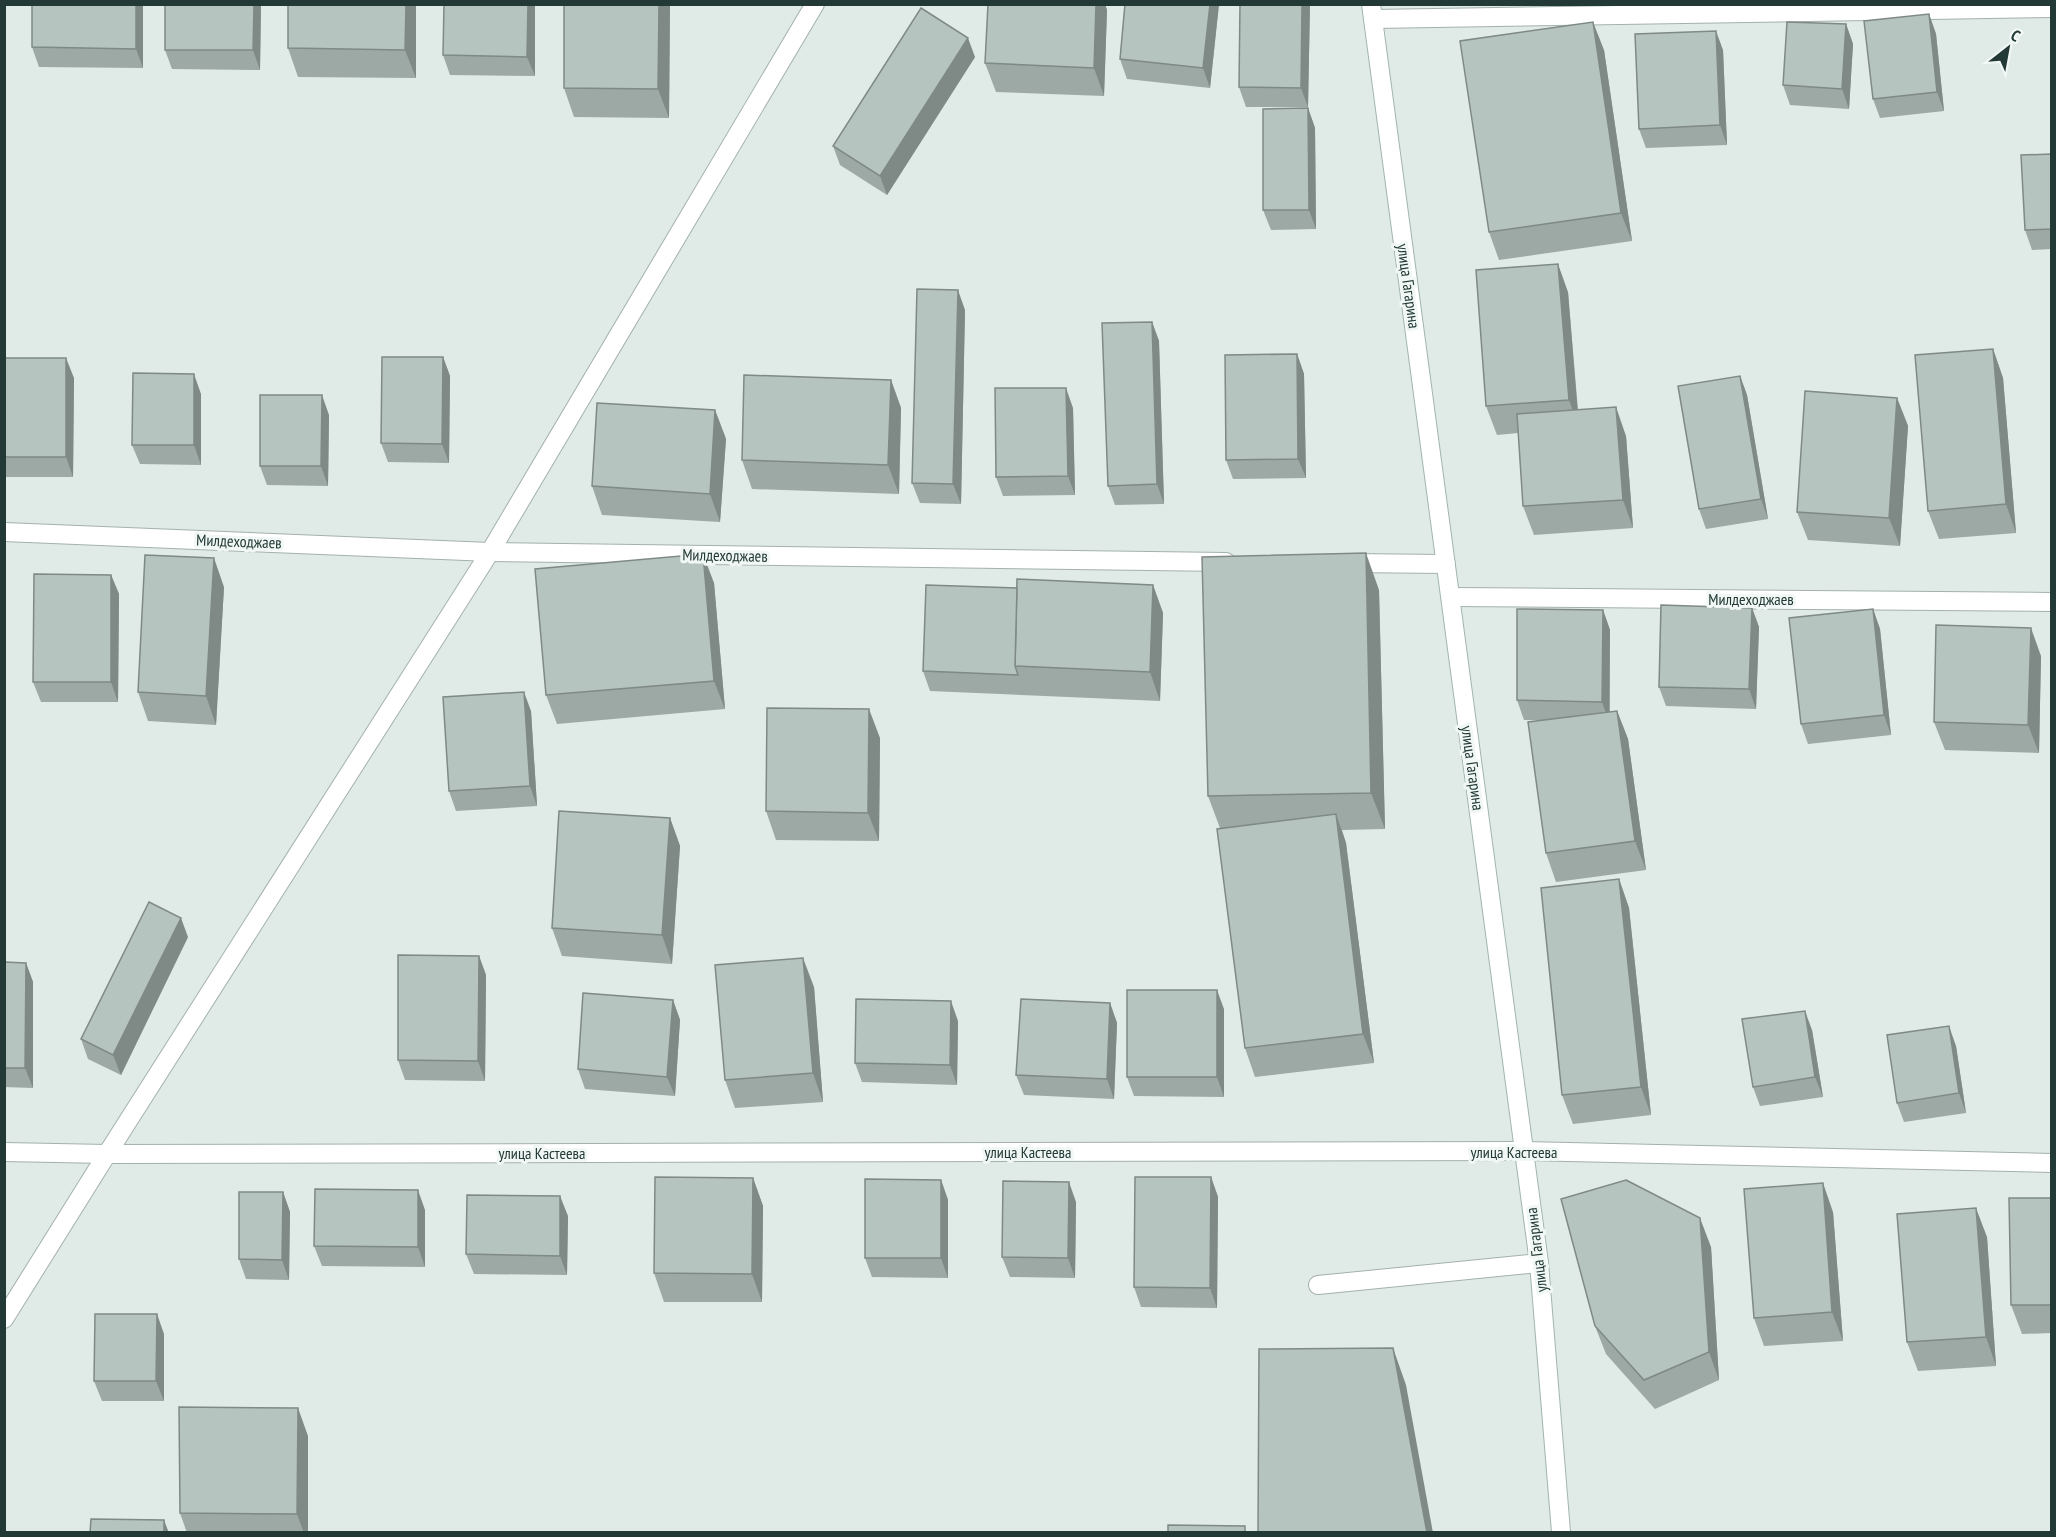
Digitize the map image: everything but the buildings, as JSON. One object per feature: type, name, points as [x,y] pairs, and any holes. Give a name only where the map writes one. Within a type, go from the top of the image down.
[{"type":"street","points":[[4,1319],[490,552],[815,4]]},
{"type":"street","points":[[1372,12],[2052,8]]},
{"type":"street","name":"улица Гагарина","points":[[1372,12],[1539,1263],[1561,1533]]},
{"type":"street","name":"Милдеходжаев","points":[[4,532],[490,552],[1243,562]]},
{"type":"street","points":[[1327,563],[1446,564]]},
{"type":"street","name":"Милдеходжаев","points":[[1450,597],[2052,602]]},
{"type":"street","name":"улица Кастеева","points":[[4,1152],[107,1154],[1524,1151],[2052,1164]]},
{"type":"street","points":[[1318,1285],[1539,1263]]}]
